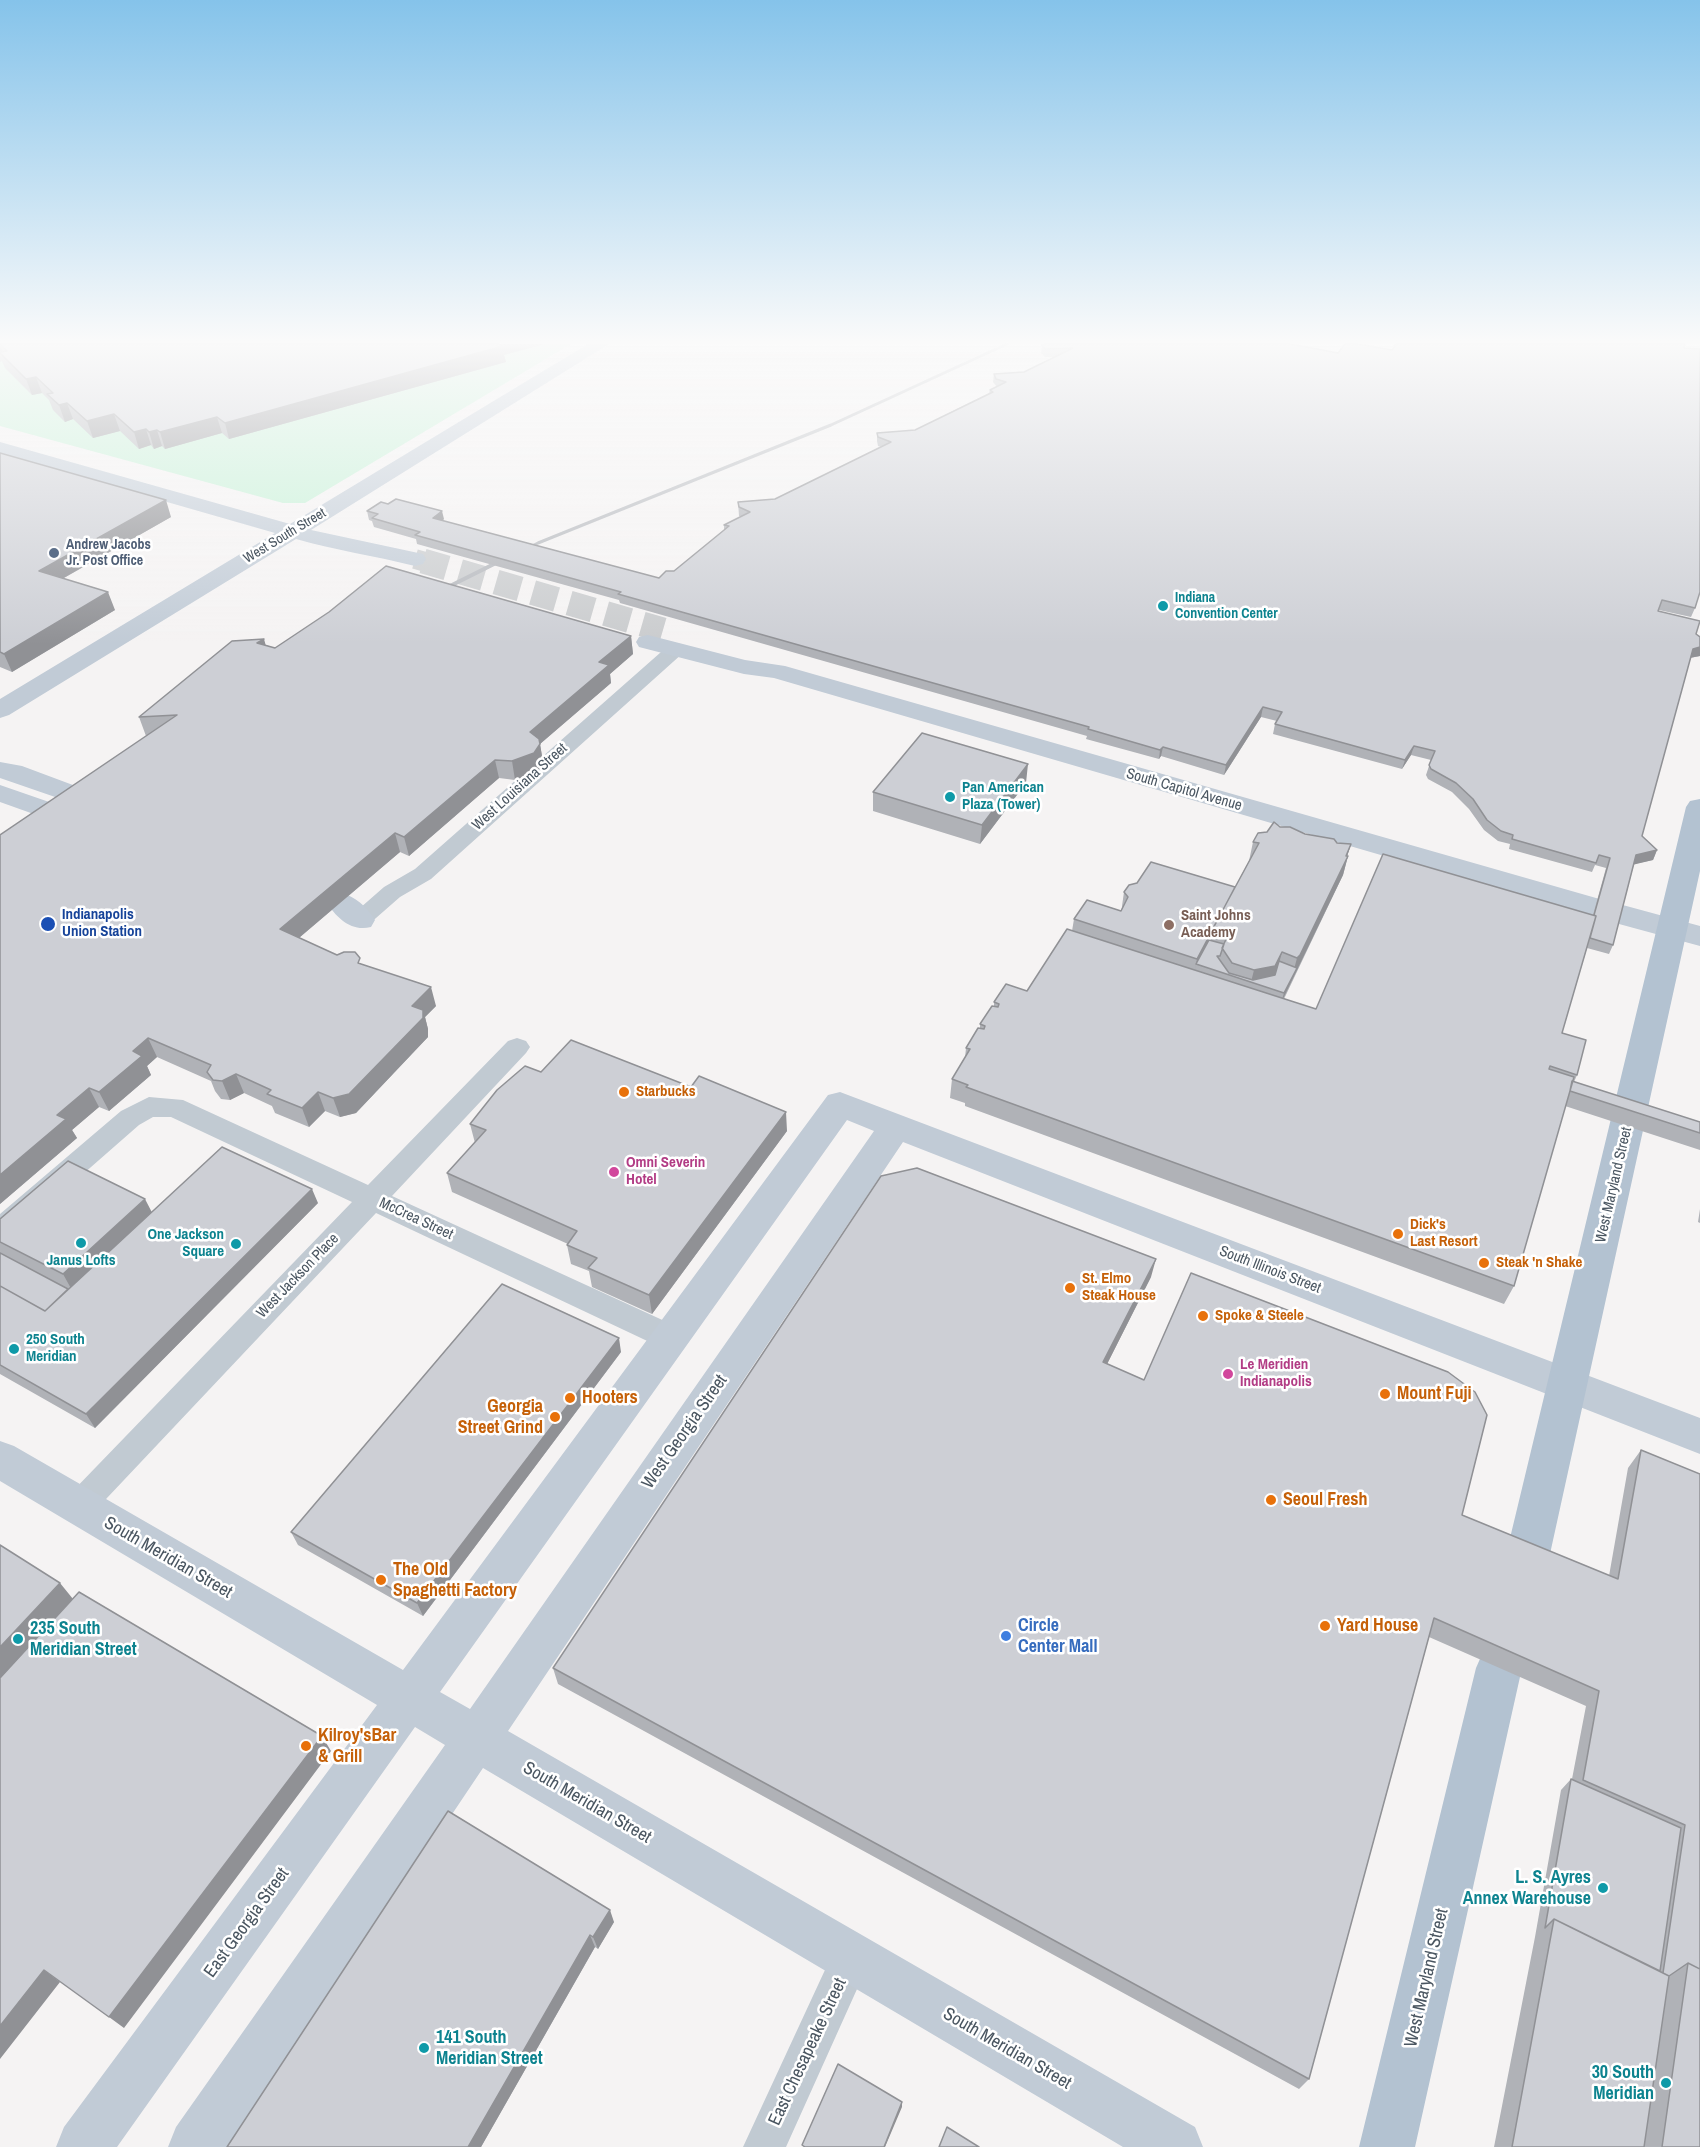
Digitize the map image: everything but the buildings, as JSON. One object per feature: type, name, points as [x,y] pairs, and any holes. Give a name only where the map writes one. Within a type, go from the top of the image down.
[{"type":"main road","name":"West South Street","points":[[0,710],[436,444]]},
{"type":"main road","points":[[0,448],[337,544],[347,554],[409,564]]},
{"type":"main road","name":"South Capitol Avenue","points":[[662,640],[744,667],[776,671],[1686,933]]},
{"type":"main road","points":[[0,770],[13,772],[87,800]]},
{"type":"main road","points":[[0,793],[42,809]]},
{"type":"main road","name":"West Maryland Street","points":[[1526,1563],[1567,1385],[1686,933],[1700,807]]},
{"type":"main road","name":"South Illinois Street","points":[[671,1338],[840,1104],[1700,1436]]},
{"type":"main road","name":"West Georgia Street","points":[[474,1737],[896,1126]]},
{"type":"main road","points":[[410,1699],[671,1338]]},
{"type":"main road","name":"South Meridian Street","points":[[0,1460],[1175,2147]]},
{"type":"main road","name":"West Maryland Street","points":[[1387,2147],[1499,1668]]},
{"type":"main road","name":"East Georgia Street","points":[[84,2147],[410,1699]]},
{"type":"main road","points":[[195,2147],[474,1737]]},
{"type":"street","name":"West Louisiana Street","points":[[351,911],[392,892],[423,873],[662,640]]},
{"type":"street","name":"West Jackson Place","points":[[79,1506],[516,1047]]},
{"type":"street","name":"McCrea Street","points":[[0,1230],[130,1118],[149,1107],[159,1105],[191,1113],[671,1338]]},
{"type":"street","name":"East Chesapeake Street","points":[[764,2147],[851,1958]]},
{"type":"green space","points":[[67,444],[403,444],[305,503],[283,503]]},
{"type":"tunnel","points":[[415,559],[429,563]]},
{"type":"tunnel","points":[[423,561],[663,630]]},
{"type":"railway","points":[[497,563],[538,543],[783,444]]},
{"type":"railway","points":[[438,592],[500,561]]},
{"type":"place","name":"Andrew Jacobs Jr. Post Office","points":[[54,553]]},
{"type":"place","name":"Indiana Convention Center","points":[[1163,606]]},
{"type":"place","name":"Pan American Plaza (Tower)","points":[[950,797]]},
{"type":"place","name":"Indianapolis Union Station","points":[[48,924]]},
{"type":"place","name":"Saint Johns Academy","points":[[1169,925]]},
{"type":"place","name":"Starbucks","points":[[624,1092]]},
{"type":"place","name":"Omni Severin Hotel","points":[[614,1172]]},
{"type":"place","name":"Dick's Last Resort","points":[[1398,1234]]},
{"type":"place","name":"Janus Lofts","points":[[81,1243]]},
{"type":"place","name":"One Jackson Square","points":[[236,1244]]},
{"type":"place","name":"Steak 'n Shake","points":[[1484,1263]]},
{"type":"place","name":"St. Elmo Steak House","points":[[1070,1288]]},
{"type":"place","name":"Spoke & Steele","points":[[1203,1316]]},
{"type":"place","name":"250 South Meridian","points":[[14,1349]]},
{"type":"place","name":"Le Meridien Indianapolis","points":[[1228,1374]]},
{"type":"place","name":"Mount Fuji","points":[[1385,1394]]},
{"type":"place","name":"Hooters","points":[[570,1398]]},
{"type":"place","name":"Georgia Street Grind","points":[[555,1417]]},
{"type":"place","name":"Seoul Fresh","points":[[1271,1500]]},
{"type":"place","name":"The Old Spaghetti Factory","points":[[381,1580]]},
{"type":"place","name":"Yard House","points":[[1325,1626]]},
{"type":"place","name":"Circle Center Mall","points":[[1006,1636]]},
{"type":"place","name":"235 South Meridian Street","points":[[18,1639]]},
{"type":"place","name":"Kilroy'sBar & Grill","points":[[306,1746]]},
{"type":"place","name":"L. S. Ayres Annex Warehouse","points":[[1603,1888]]},
{"type":"place","name":"141 South Meridian Street","points":[[424,2048]]},
{"type":"place","name":"30 South Meridian","points":[[1666,2083]]}]
